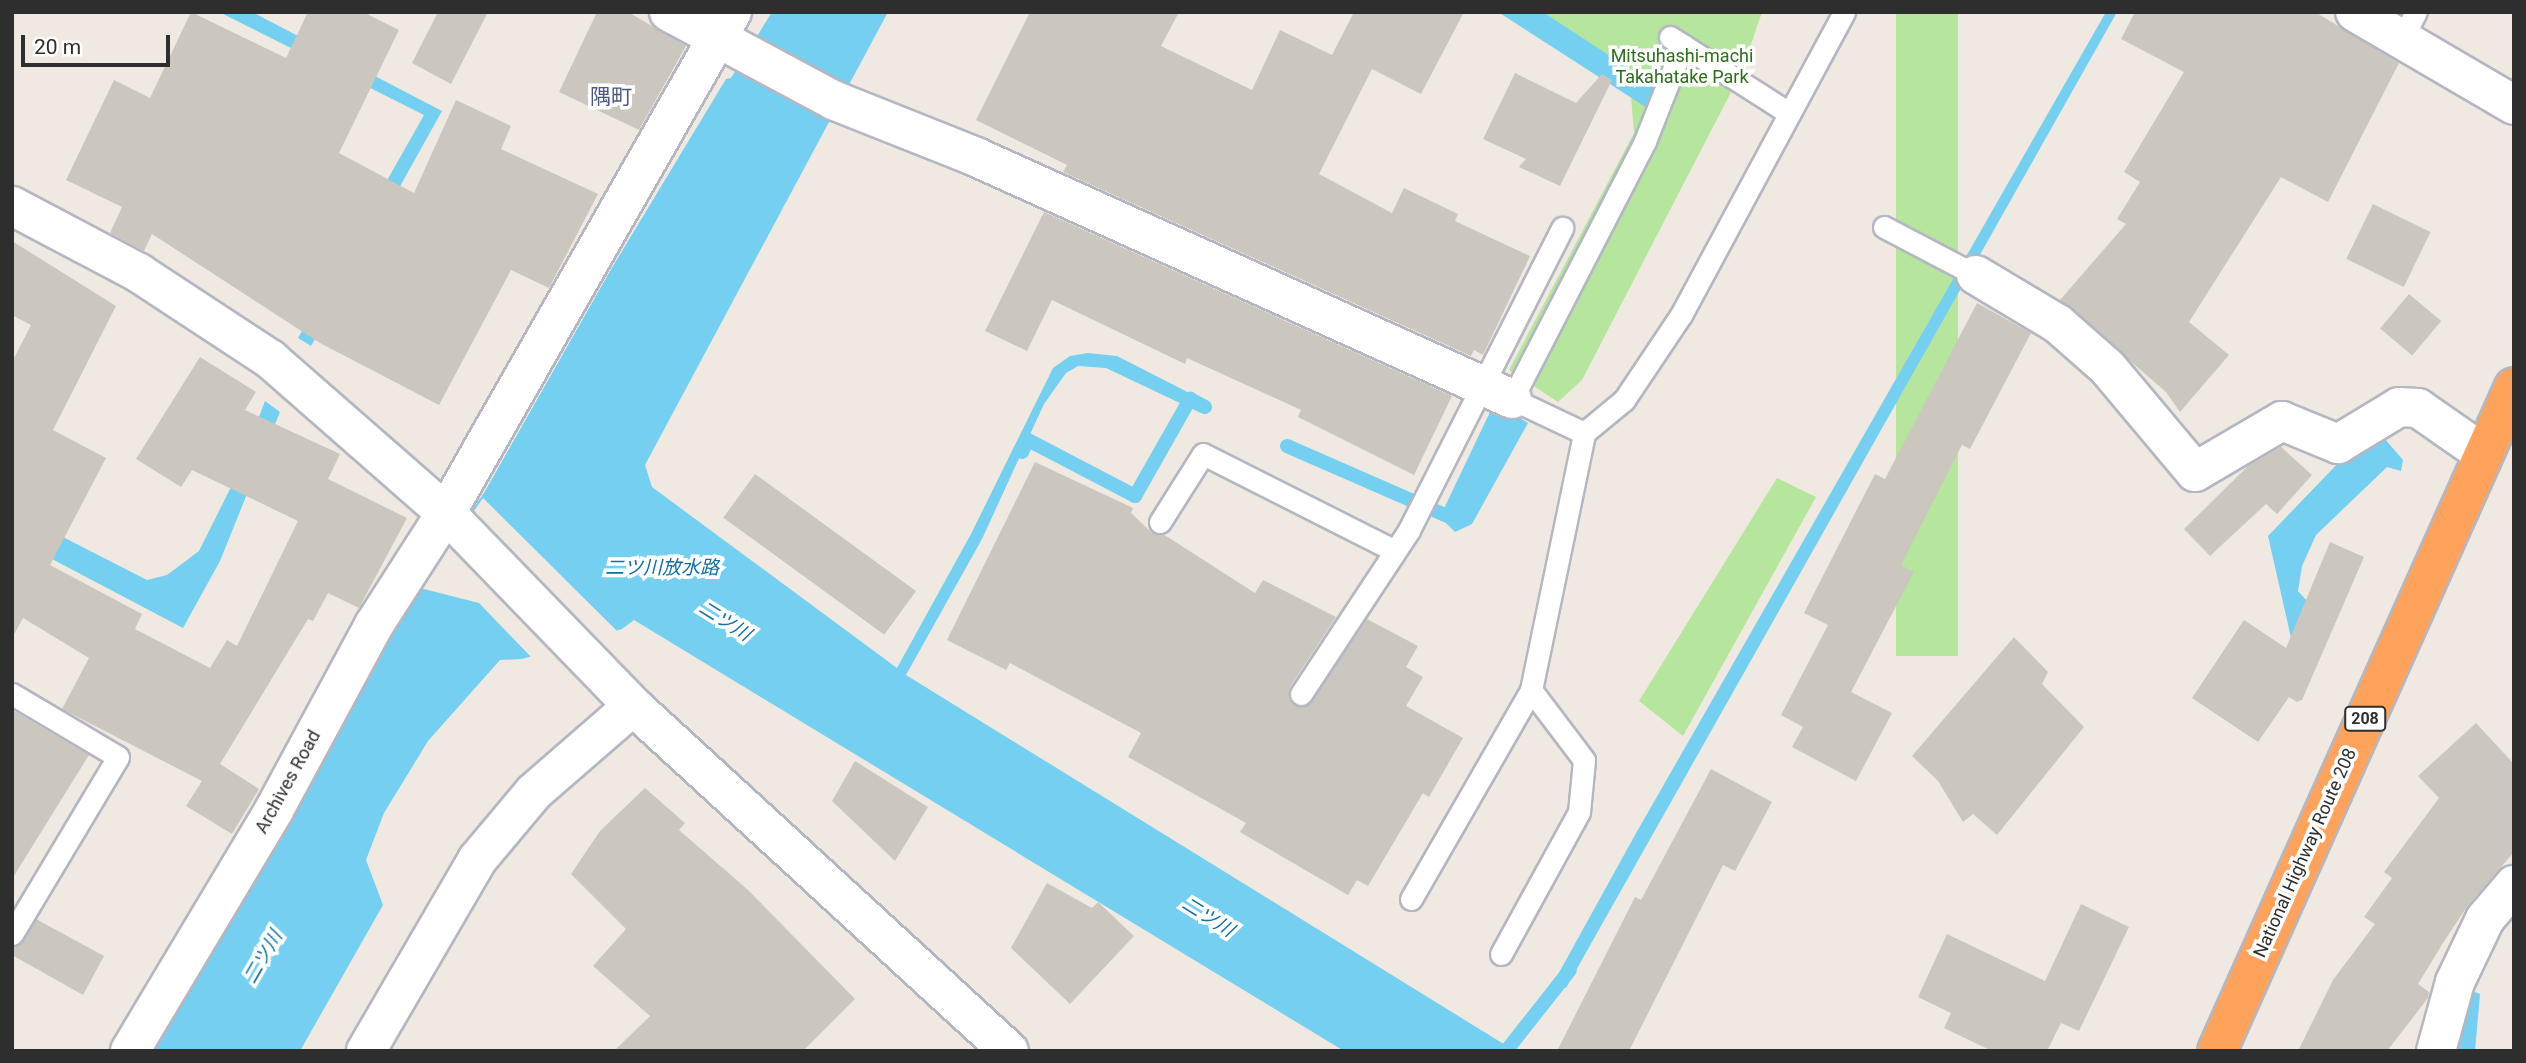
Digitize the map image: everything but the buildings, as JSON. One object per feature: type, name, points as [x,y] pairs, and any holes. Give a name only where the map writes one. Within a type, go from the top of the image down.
[{"type":"highway","name":"National Highway Route 208","points":[[2217,1051],[2514,387]]},
{"type":"street","points":[[668,12],[731,35],[833,100],[976,157],[1498,392]]},
{"type":"street","points":[[2355,12],[2409,26],[2514,105]]},
{"type":"street","name":"Archives Road","points":[[130,1051],[274,810],[374,625],[454,521],[731,35]]},
{"type":"street","points":[[12,206],[139,273],[270,359],[454,521],[633,706],[1009,1051]]},
{"type":"street","points":[[1967,270],[2058,324],[2107,367],[2195,472],[2282,421],[2338,444],[2399,407],[2418,408],[2484,454]]},
{"type":"street","points":[[366,1051],[477,860],[534,792],[633,706]]},
{"type":"street","points":[[2436,1051],[2455,982],[2485,919],[2514,885]]},
{"type":"lane","points":[[1411,899],[1531,690],[1584,433],[1624,400],[1681,315],[1844,12]]},
{"type":"lane","points":[[1301,694],[1498,392],[1646,141],[1676,41],[1789,113]]},
{"type":"lane","points":[[1884,227],[1967,270]]},
{"type":"lane","points":[[1498,392],[1562,228]]},
{"type":"lane","points":[[1498,392],[1584,433]]},
{"type":"lane","points":[[1160,522],[1203,454],[1395,551]]},
{"type":"lane","points":[[1501,954],[1579,812],[1584,760],[1531,690]]},
{"type":"lane","points":[[12,694],[118,757],[12,934]]},
{"type":"green space","name":"Mitsuhashi-machi Takahatake Park","points":[[1523,12],[1762,12],[1742,71],[1582,380],[1558,402],[1509,370],[1634,133],[1630,83]]},
{"type":"green space","points":[[1896,12],[1958,12],[1958,656],[1896,656]]},
{"type":"green space","points":[[1777,478],[1816,497],[1683,736],[1639,701]]},
{"type":"water","points":[[219,12],[252,12],[442,111],[311,346],[298,338],[424,115]]},
{"type":"water","points":[[772,12],[888,12],[645,465],[652,487],[897,668],[971,534],[1053,368],[1070,356],[1088,353],[1117,356],[1209,403],[1201,413],[1106,368],[1078,366],[1066,373],[1044,404],[982,539],[906,675],[1515,1051],[1344,1051],[634,620],[622,629],[522,659],[500,660],[428,741],[384,813],[366,860],[383,905],[300,1051],[149,1051],[401,609],[484,493],[613,266],[726,79],[731,78]]},
{"type":"water","points":[[1498,12],[1543,12],[1654,85],[1665,63],[1658,115]]},
{"type":"water","points":[[2106,12],[2117,12],[1566,988],[1555,980],[1635,835]]},
{"type":"water","points":[[265,401],[280,412],[220,561],[183,628],[12,538],[12,511],[147,580],[167,575],[199,551],[236,477]]},
{"type":"water","points":[[1504,408],[1528,423],[1472,524],[1455,532],[1440,517],[1490,412]]},
{"type":"water","points":[[2378,431],[2403,460],[2401,471],[2387,467],[2316,535],[2302,566],[2298,591],[2328,624],[2294,651],[2268,536],[2345,456]]},
{"type":"water","points":[[2467,989],[2480,994],[2475,1051],[2449,1051]]},
{"type":"pier","points":[[483,498],[619,633],[533,659],[479,603],[420,588]]},
{"type":"waterway","points":[[1022,452],[1028,440],[1135,496],[1190,399],[1205,407]]},
{"type":"waterway","points":[[1287,446],[1456,520]]},
{"type":"waterway","points":[[1506,1051],[1570,970]]},
{"type":"district","name":"隅町","points":[[611,97]]},
{"type":"water label","name":"二ツ川放水路","points":[[662,568]]},
{"type":"water label","name":"二ツ川","points":[[725,621]]},
{"type":"water label","name":"二ツ川","points":[[1208,917]]},
{"type":"water label","name":"二ツ川","points":[[263,957]]}]
